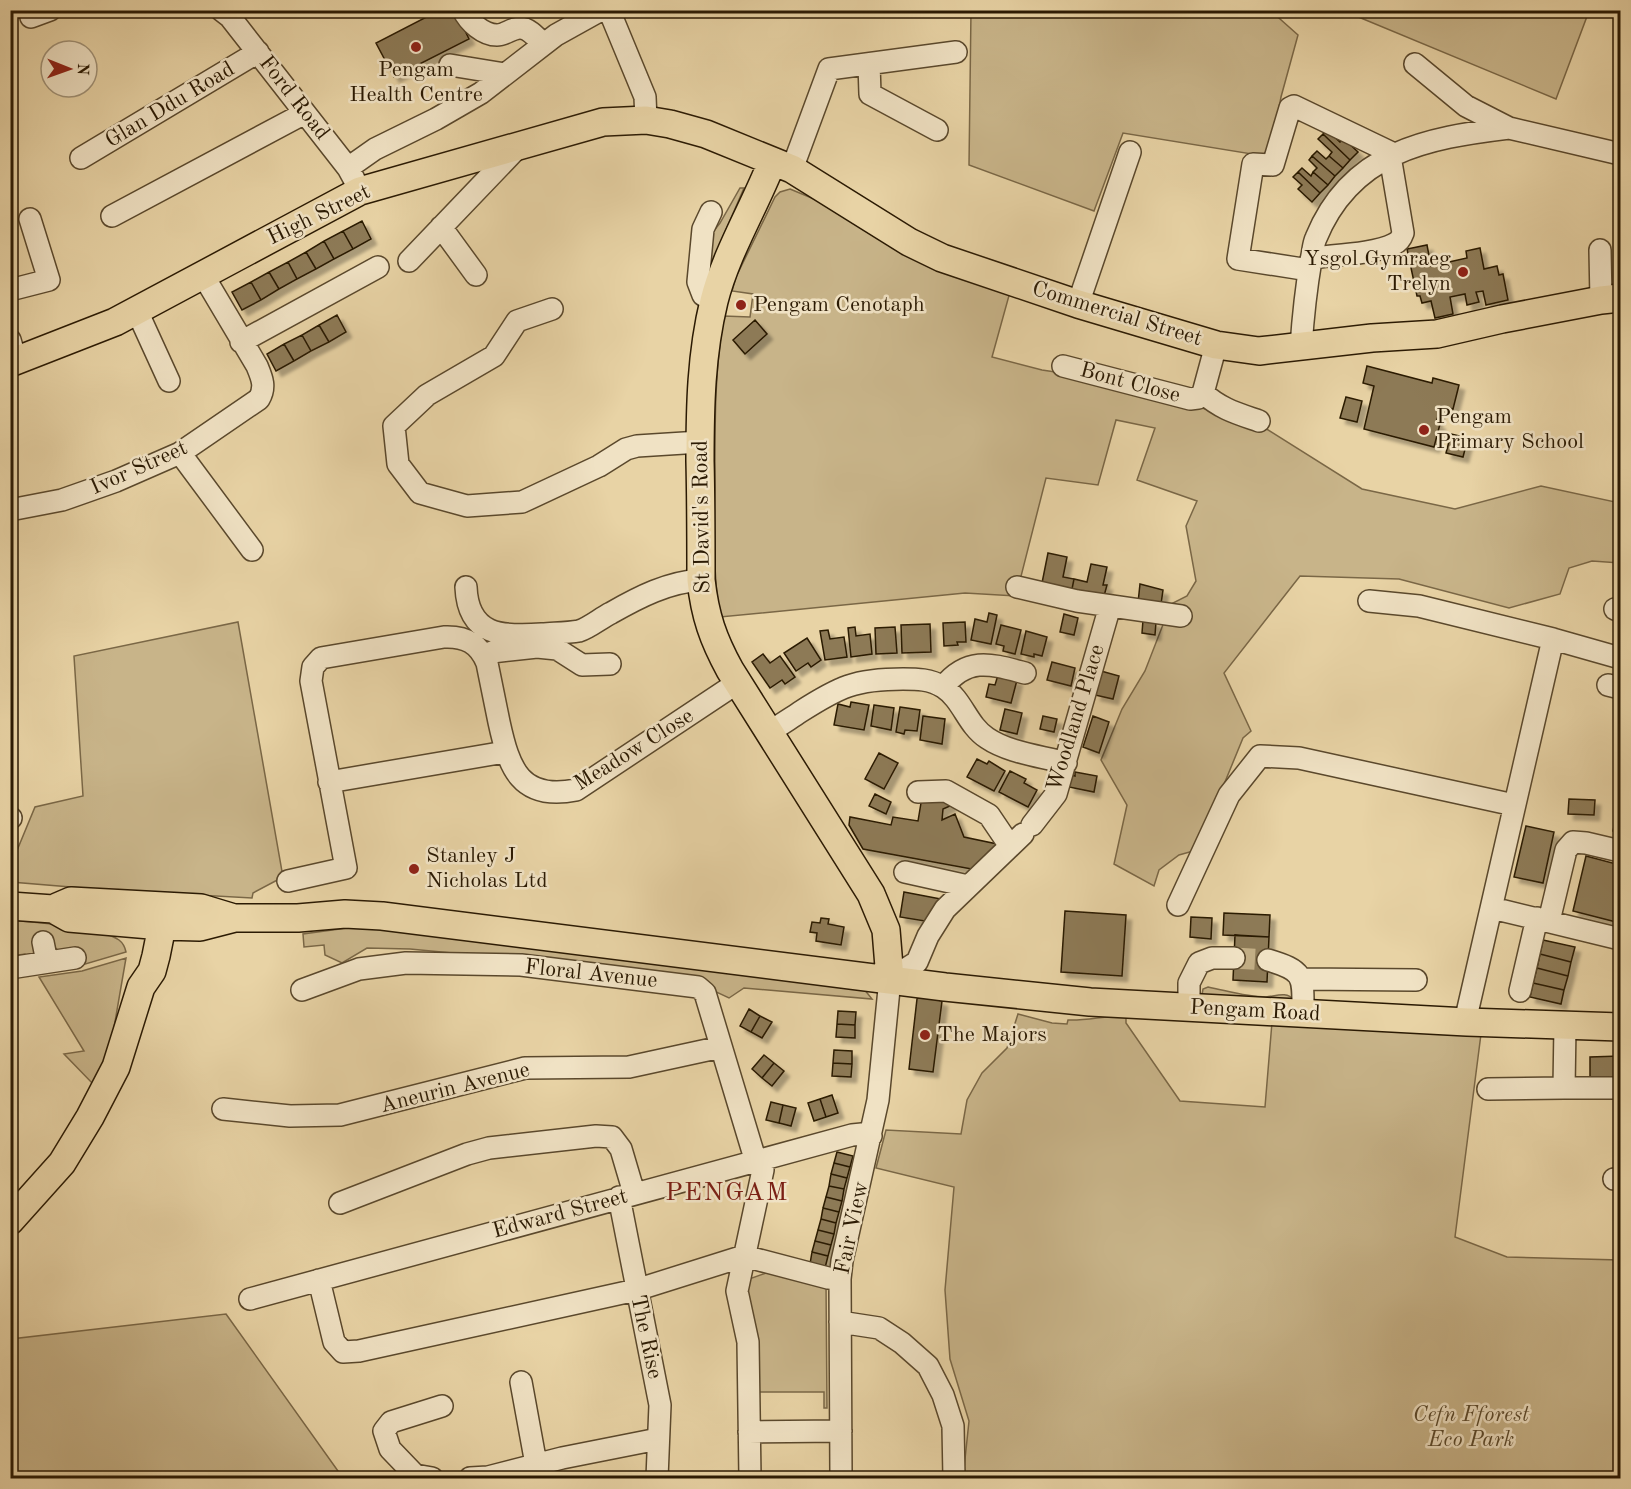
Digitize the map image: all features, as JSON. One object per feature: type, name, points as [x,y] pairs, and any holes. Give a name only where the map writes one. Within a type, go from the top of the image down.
[{"type":"main road","name":"High Street","points":[[12,355],[116,322],[203,276],[354,180],[521,145],[603,122],[646,120]]},
{"type":"main road","name":"Commercial Street","points":[[646,120],[706,134],[782,166],[909,242],[942,258],[1078,304],[1216,345],[1259,351],[1372,338],[1437,334],[1502,319],[1611,299]]},
{"type":"main road","name":"St David's Road","points":[[782,166],[724,269],[705,341],[700,442],[701,580],[707,620],[716,645],[737,683],[871,894],[886,930],[890,979]]},
{"type":"main road","name":"Pengam Road","points":[[10,906],[53,909],[71,901],[151,915],[201,908],[235,918],[298,918],[345,914],[382,916],[945,987],[1090,1002],[1467,1023],[1620,1027]]},
{"type":"main road","points":[[10,1221],[62,1163],[90,1117],[116,1066],[141,987],[152,971],[151,915]]},
{"type":"street","name":"Ford Road","points":[[221,10],[230,17],[258,52],[354,180]]},
{"type":"street","points":[[463,10],[471,22],[485,32],[496,35],[519,28],[528,30],[543,45]]},
{"type":"street","points":[[354,180],[375,149],[436,119],[481,93],[556,34],[601,10]]},
{"type":"street","points":[[609,10],[645,97],[646,120]]},
{"type":"street","name":"Glan Ddu Road","points":[[81,158],[258,52]]},
{"type":"street","points":[[782,166],[828,69],[956,52]]},
{"type":"street","points":[[869,64],[870,94],[937,130]]},
{"type":"street","points":[[1415,64],[1466,106],[1509,128],[1620,154]]},
{"type":"street","points":[[450,65],[505,74]]},
{"type":"street","points":[[1294,106],[1392,155],[1402,233],[1400,240],[1393,245],[1311,264],[1238,259],[1253,164],[1274,165],[1290,108],[1294,106]]},
{"type":"street","points":[[112,216],[305,113]]},
{"type":"street","points":[[1301,347],[1305,294],[1315,240],[1330,210],[1350,185],[1371,166],[1392,155],[1457,134],[1509,128]]},
{"type":"street","points":[[409,261],[521,145]]},
{"type":"street","points":[[1078,304],[1130,152]]},
{"type":"street","points":[[711,212],[703,229],[698,282],[703,295],[714,300]]},
{"type":"street","points":[[10,290],[49,280],[30,219]]},
{"type":"street","points":[[441,227],[476,275]]},
{"type":"street","points":[[1600,250],[1611,299]]},
{"type":"street","points":[[241,342],[378,267]]},
{"type":"street","name":"Ivor Street","points":[[10,510],[62,500],[116,481],[180,453],[259,399],[263,392],[263,383],[257,366],[203,276]]},
{"type":"street","points":[[552,309],[517,321],[494,356],[426,394],[394,426],[398,464],[420,493],[467,506],[522,502],[599,465],[626,449],[637,446],[700,442]]},
{"type":"street","points":[[137,311],[169,381]]},
{"type":"street","points":[[1203,393],[1216,345]]},
{"type":"street","name":"Bont Close","points":[[1063,366],[1190,399],[1198,398],[1203,393],[1214,404],[1225,410],[1259,421]]},
{"type":"street","points":[[180,453],[252,550]]},
{"type":"street","points":[[466,587],[466,602],[475,621],[484,628],[498,633],[524,635],[580,630],[636,598],[681,581],[701,580]]},
{"type":"street","points":[[1017,587],[1077,601],[1181,616]]},
{"type":"street","points":[[1369,601],[1419,606],[1620,658]]},
{"type":"street","name":"Woodland Place","points":[[890,979],[917,962],[928,936],[945,909],[1022,835],[1056,794],[1110,606]]},
{"type":"street","points":[[288,881],[346,868],[311,681],[313,667],[321,658],[326,655],[454,636],[471,641],[484,655],[537,646],[557,649],[582,665],[610,664]]},
{"type":"street","points":[[1467,1023],[1467,1013],[1553,639]]},
{"type":"street","name":"Meadow Close","points":[[484,655],[505,752],[515,771],[531,786],[552,792],[576,790],[737,683]]},
{"type":"street","points":[[943,687],[951,677],[979,664],[990,664],[1025,673]]},
{"type":"street","points":[[770,733],[831,692],[860,682],[878,679],[918,679],[932,681],[943,687],[960,702],[974,727],[1000,746],[1066,762]]},
{"type":"street","points":[[329,782],[505,752]]},
{"type":"street","points":[[1178,904],[1229,795],[1260,756],[1299,759],[1514,806]]},
{"type":"street","points":[[918,792],[946,791],[1022,835]]},
{"type":"street","points":[[1520,991],[1566,849],[1573,842],[1620,851]]},
{"type":"street","points":[[905,872],[968,886]]},
{"type":"street","points":[[1492,908],[1620,939]]},
{"type":"street","points":[[10,968],[45,952],[75,958]]},
{"type":"street","points":[[1189,1007],[1190,983],[1199,963],[1212,958],[1234,958]]},
{"type":"street","points":[[1268,960],[1287,966],[1301,979],[1303,1013]]},
{"type":"street","name":"Floral Avenue","points":[[302,990],[359,969],[406,963],[521,966],[698,987],[705,993],[760,1161]]},
{"type":"street","name":"Fair View","points":[[841,1479],[840,1279],[842,1261],[872,1136],[883,1067],[890,979]]},
{"type":"street","points":[[1301,979],[1416,980]]},
{"type":"street","points":[[1564,1089],[1565,1026]]},
{"type":"street","name":"Aneurin Avenue","points":[[223,1109],[290,1116],[340,1115],[525,1068],[629,1067],[721,1047]]},
{"type":"street","points":[[1488,1089],[1620,1088]]},
{"type":"street","name":"Edward Street","points":[[250,1299],[852,1135],[872,1136]]},
{"type":"street","name":"The Rise","points":[[340,1203],[467,1154],[489,1148],[596,1136],[612,1137],[621,1149],[636,1290],[660,1405],[657,1479]]},
{"type":"street","points":[[750,1479],[748,1342],[737,1291],[763,1170],[760,1161]]},
{"type":"street","points":[[319,1280],[334,1342],[343,1352],[359,1351],[636,1290],[744,1256],[828,1278],[840,1279]]},
{"type":"street","points":[[840,1322],[879,1328],[902,1343],[928,1366],[943,1395],[953,1426],[954,1479]]},
{"type":"street","points":[[521,1382],[536,1464]]},
{"type":"street","points":[[432,1479],[415,1475],[390,1449],[384,1431],[391,1422],[442,1406]]},
{"type":"street","points":[[749,1432],[840,1431]]},
{"type":"street","points":[[470,1479],[488,1477],[536,1464],[563,1468],[657,1440]]},
{"type":"green space","points":[[1589,10],[1556,99],[1344,11]]},
{"type":"green space","points":[[971,11],[1271,11],[1298,35],[1281,97],[1270,157],[1123,133],[1094,211],[969,165]]},
{"type":"green space","points":[[740,188],[744,188],[703,283],[709,237],[720,223]]},
{"type":"green space","points":[[790,189],[831,206],[1010,292],[992,357],[1042,370],[1082,376],[1213,411],[1265,428],[1362,489],[1455,509],[1541,486],[1620,503],[1620,563],[1592,561],[1569,568],[1560,594],[1509,608],[1399,579],[1300,576],[1224,673],[1251,731],[1243,738],[1197,850],[1179,855],[1159,870],[1154,886],[1114,864],[1127,805],[1101,760],[1122,709],[1145,671],[1171,604],[1187,596],[1196,581],[1186,526],[1197,501],[1137,480],[1155,428],[1116,420],[1098,485],[1046,478],[1016,596],[965,593],[720,617],[714,552],[715,423],[718,358],[724,316],[750,317],[753,294],[732,291],[736,277],[775,197],[780,192]]},
{"type":"green space","points":[[238,622],[283,877],[253,893],[252,898],[11,882],[11,865],[35,807],[83,796],[74,656]]},
{"type":"green space","points":[[11,920],[97,931],[119,940],[126,952],[82,965],[50,943],[37,947],[28,957],[25,954],[11,956]]},
{"type":"green space","points":[[347,928],[392,929],[864,989],[872,999],[744,988],[729,998],[714,991],[708,983],[696,976],[410,949],[367,948],[342,963],[325,955],[324,945],[304,947],[303,934]]},
{"type":"green space","points":[[126,958],[111,1045],[94,1085],[64,1054],[84,1051],[39,977],[82,971]]},
{"type":"green space","points":[[1208,987],[1251,996],[1285,995],[1294,1000],[1202,995],[1203,989]]},
{"type":"green space","name":"Cefn Fforest Eco Park","points":[[1018,1014],[1052,1023],[1067,1024],[1068,1020],[1126,1016],[1126,1023],[1180,1101],[1265,1107],[1272,1022],[1481,1034],[1455,1237],[1507,1257],[1620,1260],[1620,1478],[963,1478],[969,1421],[950,1359],[945,1290],[954,1187],[876,1168],[886,1130],[961,1134],[967,1100],[982,1073],[1007,1048]]},
{"type":"green space","points":[[775,1270],[826,1282],[827,1408],[824,1408],[824,1392],[758,1392],[747,1285],[749,1279]]},
{"type":"green space","points":[[226,1314],[343,1478],[11,1478],[11,1339]]},
{"type":"building","name":"Pengam Health Centre","points":[[440,10],[455,10],[469,39],[394,77],[376,43]]},
{"type":"building","points":[[1327,130],[1340,142],[1344,139],[1358,152],[1350,160],[1323,134]]},
{"type":"building","points":[[1323,134],[1350,160],[1343,168],[1329,156],[1332,152],[1318,139]]},
{"type":"building","points":[[1317,151],[1326,159],[1329,156],[1343,168],[1335,176],[1312,156]]},
{"type":"building","points":[[1312,156],[1335,176],[1328,185],[1313,172],[1317,168],[1309,160]]},
{"type":"building","points":[[1302,168],[1311,176],[1313,172],[1328,185],[1320,193],[1298,172]]},
{"type":"building","points":[[1298,172],[1320,193],[1312,202],[1298,189],[1302,185],[1293,177]]},
{"type":"building","points":[[362,221],[371,239],[353,249],[343,231]]},
{"type":"building","points":[[343,231],[353,249],[334,259],[324,241]]},
{"type":"building","points":[[324,241],[334,259],[316,269],[306,252]]},
{"type":"building","points":[[1427,245],[1431,266],[1467,258],[1466,251],[1480,248],[1484,269],[1497,266],[1499,275],[1503,274],[1508,300],[1486,305],[1483,291],[1476,292],[1479,302],[1467,305],[1465,294],[1450,297],[1453,314],[1435,318],[1431,301],[1422,303],[1420,296],[1417,296],[1407,249]]},
{"type":"building","points":[[306,252],[316,269],[297,279],[288,262]]},
{"type":"building","points":[[288,262],[297,279],[279,289],[269,272]]},
{"type":"building","points":[[269,272],[279,289],[261,300],[251,282]]},
{"type":"building","points":[[251,282],[261,300],[242,310],[232,292]]},
{"type":"building","points":[[337,315],[346,332],[329,342],[319,325]]},
{"type":"building","points":[[755,320],[767,334],[745,354],[733,340]]},
{"type":"building","points":[[319,325],[329,342],[311,351],[302,335]]},
{"type":"building","points":[[302,335],[311,351],[294,361],[284,344]]},
{"type":"building","points":[[284,344],[294,361],[276,371],[267,354]]},
{"type":"building","points":[[1367,366],[1432,383],[1433,378],[1459,385],[1453,409],[1441,406],[1436,423],[1440,424],[1434,447],[1364,429],[1374,386],[1363,383]]},
{"type":"building","points":[[1346,397],[1362,401],[1357,422],[1340,418]]},
{"type":"building","points":[[1451,434],[1468,438],[1463,457],[1446,453]]},
{"type":"building","points":[[1048,553],[1067,557],[1063,577],[1074,579],[1072,589],[1042,583]]},
{"type":"building","points":[[1091,564],[1107,567],[1103,585],[1107,585],[1104,596],[1072,589],[1074,579],[1087,582]]},
{"type":"building","points":[[1140,584],[1163,590],[1161,604],[1138,603]]},
{"type":"building","points":[[989,613],[997,615],[991,644],[971,640],[975,619],[987,622]]},
{"type":"building","points":[[1064,614],[1078,618],[1074,635],[1060,632]]},
{"type":"building","points":[[1143,620],[1156,622],[1155,635],[1142,633]]},
{"type":"building","points":[[965,622],[966,642],[944,646],[943,623]]},
{"type":"building","points":[[930,624],[931,652],[902,653],[901,625]]},
{"type":"building","points":[[1001,625],[1021,630],[1015,654],[1003,651],[1004,646],[996,644]]},
{"type":"building","points":[[855,627],[856,636],[870,634],[872,654],[851,657],[848,628]]},
{"type":"building","points":[[895,627],[897,653],[876,654],[875,628]]},
{"type":"building","points":[[828,630],[830,639],[844,637],[847,657],[825,660],[820,631]]},
{"type":"building","points":[[1026,631],[1047,637],[1042,656],[1021,654]]},
{"type":"building","points":[[807,638],[821,660],[811,667],[808,663],[796,671],[784,653]]},
{"type":"building","points":[[763,654],[770,663],[780,656],[795,677],[785,684],[782,680],[770,688],[752,662]]},
{"type":"building","points":[[1052,662],[1075,668],[1071,686],[1047,680]]},
{"type":"building","points":[[1101,671],[1119,676],[1113,699],[1095,695]]},
{"type":"building","points":[[998,675],[1017,680],[1011,703],[986,697],[989,684],[995,685]]},
{"type":"building","points":[[851,702],[869,705],[864,730],[834,725],[838,704],[850,707]]},
{"type":"building","points":[[874,705],[894,708],[891,730],[871,726]]},
{"type":"building","points":[[900,707],[920,710],[917,731],[905,730],[904,734],[896,732]]},
{"type":"building","points":[[1005,709],[1022,713],[1017,734],[1000,730]]},
{"type":"building","points":[[923,716],[945,719],[942,744],[920,740]]},
{"type":"building","points":[[1043,716],[1057,719],[1054,732],[1040,729]]},
{"type":"building","points":[[1093,716],[1109,722],[1099,753],[1083,747]]},
{"type":"building","points":[[879,753],[898,763],[884,789],[865,779]]},
{"type":"building","points":[[977,759],[987,764],[989,761],[1005,771],[994,791],[967,777]]},
{"type":"building","points":[[1010,771],[1026,779],[1024,783],[1037,790],[1028,807],[999,792]]},
{"type":"building","points":[[1075,772],[1097,776],[1094,792],[1069,787],[1071,775],[1075,776]]},
{"type":"building","points":[[875,794],[891,802],[886,814],[869,806]]},
{"type":"building","points":[[928,794],[953,800],[950,806],[943,809],[942,820],[955,814],[964,837],[1002,845],[977,870],[863,849],[849,825],[850,817],[891,825],[893,817],[918,821],[921,803]]},
{"type":"building","points":[[1620,797],[1620,833],[1613,831]]},
{"type":"building","points":[[1569,799],[1595,800],[1594,815],[1568,814]]},
{"type":"building","points":[[1526,826],[1554,832],[1543,883],[1514,877]]},
{"type":"building","points":[[1586,856],[1620,865],[1620,923],[1573,911]]},
{"type":"building","points":[[904,892],[946,900],[931,922],[900,917]]},
{"type":"building","points":[[1065,911],[1126,915],[1122,976],[1061,972]]},
{"type":"building","points":[[1224,913],[1270,915],[1269,937],[1223,935]]},
{"type":"building","points":[[1191,917],[1212,918],[1211,939],[1190,937]]},
{"type":"building","points":[[821,918],[829,919],[828,924],[844,927],[841,945],[816,941],[817,933],[810,932],[812,922],[820,923]]},
{"type":"building","points":[[1235,935],[1269,937],[1267,982],[1233,980]]},
{"type":"building","points":[[1543,940],[1575,947],[1571,962],[1540,954]]},
{"type":"building","points":[[1540,954],[1571,962],[1568,976],[1537,968]]},
{"type":"building","points":[[1537,968],[1568,976],[1564,990],[1533,983]]},
{"type":"building","points":[[1533,983],[1564,990],[1561,1004],[1530,997]]},
{"type":"building","name":"The Majors","points":[[921,996],[942,1001],[933,1072],[909,1069],[917,999]]},
{"type":"building","points":[[749,1009],[760,1016],[751,1032],[740,1026]]},
{"type":"building","points":[[838,1011],[856,1012],[855,1025],[837,1024]]},
{"type":"building","points":[[760,1016],[772,1022],[762,1038],[751,1032]]},
{"type":"building","points":[[837,1024],[855,1025],[855,1038],[836,1037]]},
{"type":"building","points":[[834,1050],[852,1051],[852,1064],[833,1063]]},
{"type":"building","points":[[764,1055],[774,1063],[762,1078],[752,1069]]},
{"type":"building","points":[[1620,1056],[1620,1080],[1590,1080],[1590,1057]]},
{"type":"building","points":[[774,1063],[784,1071],[772,1086],[762,1078]]},
{"type":"building","points":[[833,1063],[852,1064],[851,1077],[832,1076]]},
{"type":"building","points":[[832,1095],[838,1113],[826,1117],[820,1099]]},
{"type":"building","points":[[820,1099],[826,1117],[814,1121],[808,1103]]},
{"type":"building","points":[[771,1102],[783,1105],[779,1123],[766,1120]]},
{"type":"building","points":[[783,1105],[796,1108],[791,1126],[779,1123]]},
{"type":"building","points":[[837,1152],[853,1156],[850,1167],[834,1163]]},
{"type":"building","points":[[834,1163],[850,1167],[847,1178],[831,1174]]},
{"type":"building","points":[[831,1174],[847,1178],[844,1189],[829,1186]]},
{"type":"building","points":[[829,1186],[844,1189],[842,1201],[826,1197]]},
{"type":"building","points":[[826,1197],[842,1201],[839,1212],[823,1208]]},
{"type":"building","points":[[823,1208],[839,1212],[836,1223],[821,1219]]},
{"type":"building","points":[[821,1219],[836,1223],[834,1234],[818,1230]]},
{"type":"building","points":[[818,1230],[834,1234],[831,1245],[815,1241]]},
{"type":"building","points":[[815,1241],[831,1245],[828,1256],[812,1252]]},
{"type":"building","points":[[812,1252],[828,1256],[825,1268],[810,1264]]},
{"type":"tunnel","points":[[1234,958],[1268,960]]},
{"type":"place","name":"Pengam Health Centre","points":[[416,47]]},
{"type":"place","name":"Ysgol Gymraeg Trelyn","points":[[1463,272]]},
{"type":"place","name":"Pengam Cenotaph","points":[[741,305]]},
{"type":"place","name":"Pengam Primary School","points":[[1424,430]]},
{"type":"place","name":"Stanley J Nicholas Ltd","points":[[414,869]]},
{"type":"place","name":"The Majors","points":[[925,1035]]},
{"type":"district","name":"PENGAM","points":[[727,1193]]}]
